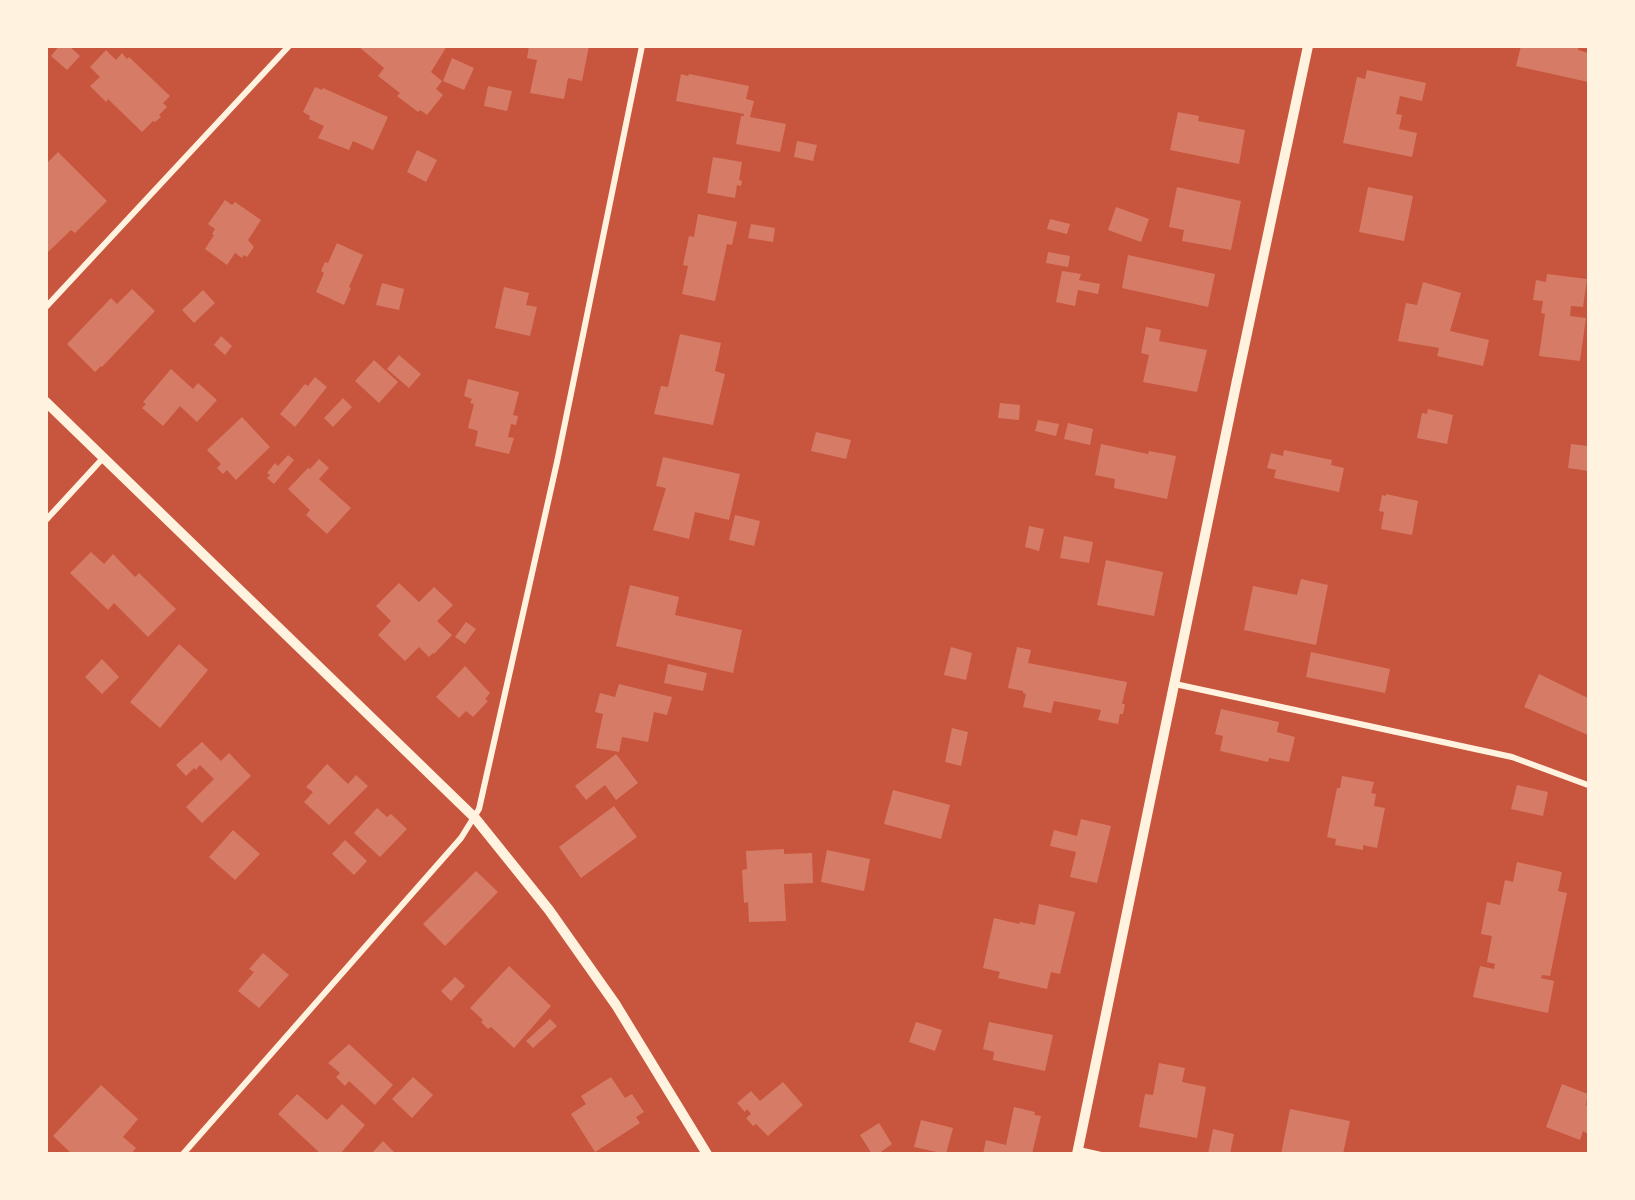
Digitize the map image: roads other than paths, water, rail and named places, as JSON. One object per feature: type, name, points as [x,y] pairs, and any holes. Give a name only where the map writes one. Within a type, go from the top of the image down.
[{"type":"street","points":[[46,307],[289,46]]},
{"type":"street","points":[[183,1154],[461,838],[475,818],[482,797],[557,462],[642,46]]},
{"type":"street","points":[[1078,1151],[1308,46]]},
{"type":"street","points":[[46,402],[475,818],[549,910],[616,1005],[708,1154]]},
{"type":"street","points":[[46,520],[104,457]]},
{"type":"street","points":[[1175,684],[1512,757],[1588,784]]},
{"type":"lane","points":[[1078,1151],[1100,1154]]}]
